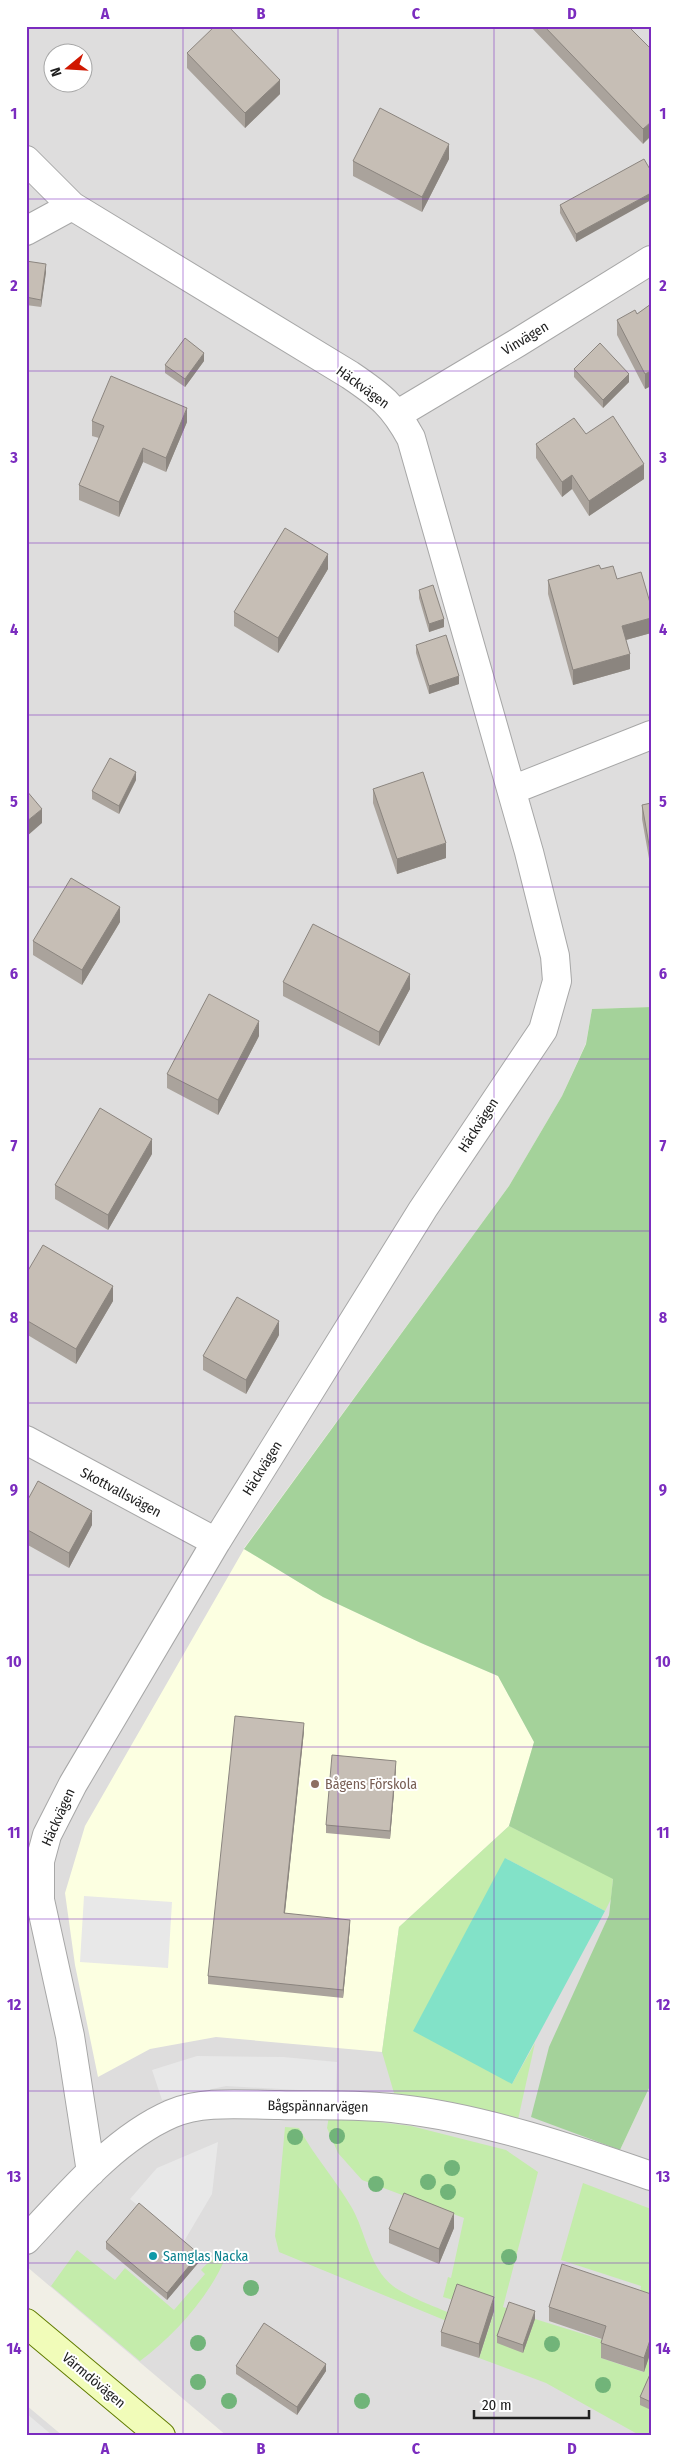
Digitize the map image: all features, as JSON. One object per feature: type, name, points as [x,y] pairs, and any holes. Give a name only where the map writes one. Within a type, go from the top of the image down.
[{"type":"main road","name":"Värmdövägen","points":[[26,2323],[161,2436]]},
{"type":"street","name":"Häckvägen","points":[[26,160],[72,206],[350,375],[383,398],[398,414],[411,438],[512,790],[555,956],[557,981],[543,1030],[423,1209],[216,1542],[73,1784],[47,1835],[40,1861],[40,1900],[70,2036],[91,2172]]},
{"type":"street","points":[[26,231],[72,206]]},
{"type":"street","name":"Vinvägen","points":[[398,414],[651,260]]},
{"type":"street","points":[[512,790],[651,735]]},
{"type":"street","name":"Skottvallsvägen","points":[[26,1440],[216,1542]]},
{"type":"street","name":"Bågspännarvägen","points":[[27,2238],[91,2172],[142,2130],[173,2113],[212,2104],[348,2106],[439,2114],[567,2148],[651,2176]]},
{"type":"shaded area","points":[[26,26],[651,26],[651,1007],[592,1009],[586,1043],[562,1096],[509,1186],[244,1548],[613,1878],[609,1915],[589,1961],[620,2150],[651,2084],[651,2436],[227,2436],[26,2266]]},
{"type":"shaded area","name":"Bågens Förskola","points":[[244,1549],[323,1597],[421,1643],[498,1676],[534,1742],[509,1826],[399,1927],[382,2052],[216,2037],[150,2049],[98,2077],[75,1965],[65,1893],[85,1826]]},
{"type":"shaded area","points":[[84,1896],[172,1902],[168,1968],[80,1962]]},
{"type":"shaded area","points":[[197,2056],[283,2057],[337,2062],[336,2092],[226,2086],[162,2100],[152,2070]]},
{"type":"shaded area","points":[[218,2142],[212,2194],[183,2243],[130,2199],[157,2168]]},
{"type":"shaded area","points":[[26,2405],[63,2436],[26,2436]]},
{"type":"shaded area","points":[[26,2413],[53,2436],[26,2436]]},
{"type":"green space","points":[[651,1007],[651,2084],[620,2150],[531,2117],[549,2047],[609,1915],[613,1879],[509,1826],[534,1742],[498,1676],[421,1643],[323,1597],[244,1549],[509,1186],[562,1096],[586,1044],[592,1009]]},
{"type":"green space","points":[[509,1826],[613,1878],[611,1899],[605,1911],[505,1858],[512,2084],[535,2043],[517,2124],[394,2093],[382,2052],[399,1927]]},
{"type":"green space","points":[[505,1858],[605,1911],[512,2084],[413,2031]]},
{"type":"green space","points":[[329,2116],[411,2126],[506,2150],[538,2172],[503,2307],[509,2309],[523,2352],[535,2319],[606,2341],[601,2358],[643,2372],[651,2351],[651,2436],[641,2436],[546,2383],[479,2358],[494,2312],[443,2297],[448,2277],[451,2278],[464,2218],[362,2180],[338,2153],[327,2128]]},
{"type":"green space","points":[[285,2127],[299,2128],[346,2198],[357,2218],[373,2260],[385,2278],[405,2294],[452,2314],[449,2322],[279,2252],[275,2236]]},
{"type":"green space","points":[[583,2183],[651,2209],[651,2298],[640,2292],[641,2286],[561,2260]]},
{"type":"green space","points":[[77,2250],[115,2280],[125,2268],[174,2310],[205,2274],[201,2270],[216,2258],[227,2254],[212,2284],[191,2313],[179,2327],[140,2361],[51,2286]]},
{"type":"building","points":[[215,26],[228,26],[280,80],[245,113],[187,53]]},
{"type":"building","points":[[544,26],[628,26],[651,49],[651,122],[643,129]]},
{"type":"building","points":[[380,108],[449,144],[422,197],[353,161]]},
{"type":"building","points":[[644,159],[651,171],[651,193],[576,234],[560,205]]},
{"type":"building","points":[[26,261],[46,264],[41,300],[26,297]]},
{"type":"building","points":[[651,304],[651,371],[645,374],[617,320],[635,310],[637,314]]},
{"type":"building","points":[[185,338],[204,353],[185,379],[165,365]]},
{"type":"building","points":[[600,343],[629,374],[603,400],[574,369]]},
{"type":"building","points":[[111,376],[187,408],[166,458],[143,448],[119,502],[79,485],[104,426],[92,421]]},
{"type":"building","points":[[613,416],[644,464],[589,501],[572,475],[562,482],[536,444],[574,418],[586,434]]},
{"type":"building","points":[[285,528],[328,554],[278,638],[234,612]]},
{"type":"building","points":[[599,565],[601,569],[613,566],[617,579],[641,572],[651,606],[651,618],[622,626],[630,654],[573,670],[548,580]]},
{"type":"building","points":[[433,585],[444,619],[429,624],[419,590]]},
{"type":"building","points":[[446,635],[459,676],[429,686],[416,645]]},
{"type":"building","points":[[110,758],[136,772],[119,806],[92,791]]},
{"type":"building","points":[[423,772],[446,843],[397,859],[373,789]]},
{"type":"building","points":[[26,790],[42,809],[26,822]]},
{"type":"building","points":[[651,803],[651,856],[642,805]]},
{"type":"building","points":[[71,878],[120,907],[82,970],[33,941]]},
{"type":"building","points":[[313,924],[410,974],[379,1032],[283,982]]},
{"type":"building","points":[[209,994],[259,1021],[218,1100],[167,1074]]},
{"type":"building","points":[[100,1108],[152,1139],[108,1215],[55,1185]]},
{"type":"building","points":[[43,1245],[113,1286],[76,1349],[26,1320],[26,1274]]},
{"type":"building","points":[[237,1297],[279,1321],[246,1380],[203,1356]]},
{"type":"building","points":[[38,1481],[92,1511],[69,1553],[26,1529],[26,1503]]},
{"type":"building","points":[[235,1716],[304,1723],[284,1913],[350,1920],[343,1990],[208,1976]]},
{"type":"building","points":[[332,1755],[396,1761],[390,1831],[326,1825]]},
{"type":"building","points":[[404,2193],[454,2213],[439,2249],[389,2229]]},
{"type":"building","name":"Samglas Nacka","points":[[139,2203],[199,2254],[167,2293],[106,2242]]},
{"type":"building","points":[[562,2264],[651,2294],[651,2337],[644,2358],[601,2343],[606,2326],[549,2307]]},
{"type":"building","points":[[457,2284],[494,2297],[479,2344],[441,2332]]},
{"type":"building","points":[[509,2302],[535,2311],[523,2345],[497,2336]]},
{"type":"building","points":[[264,2323],[326,2364],[297,2407],[236,2366]]},
{"type":"building","points":[[651,2372],[651,2402],[640,2397]]},
{"type":"place","name":"Bågens Förskola","points":[[315,1784]]},
{"type":"place","name":"Samglas Nacka","points":[[153,2256]]}]
